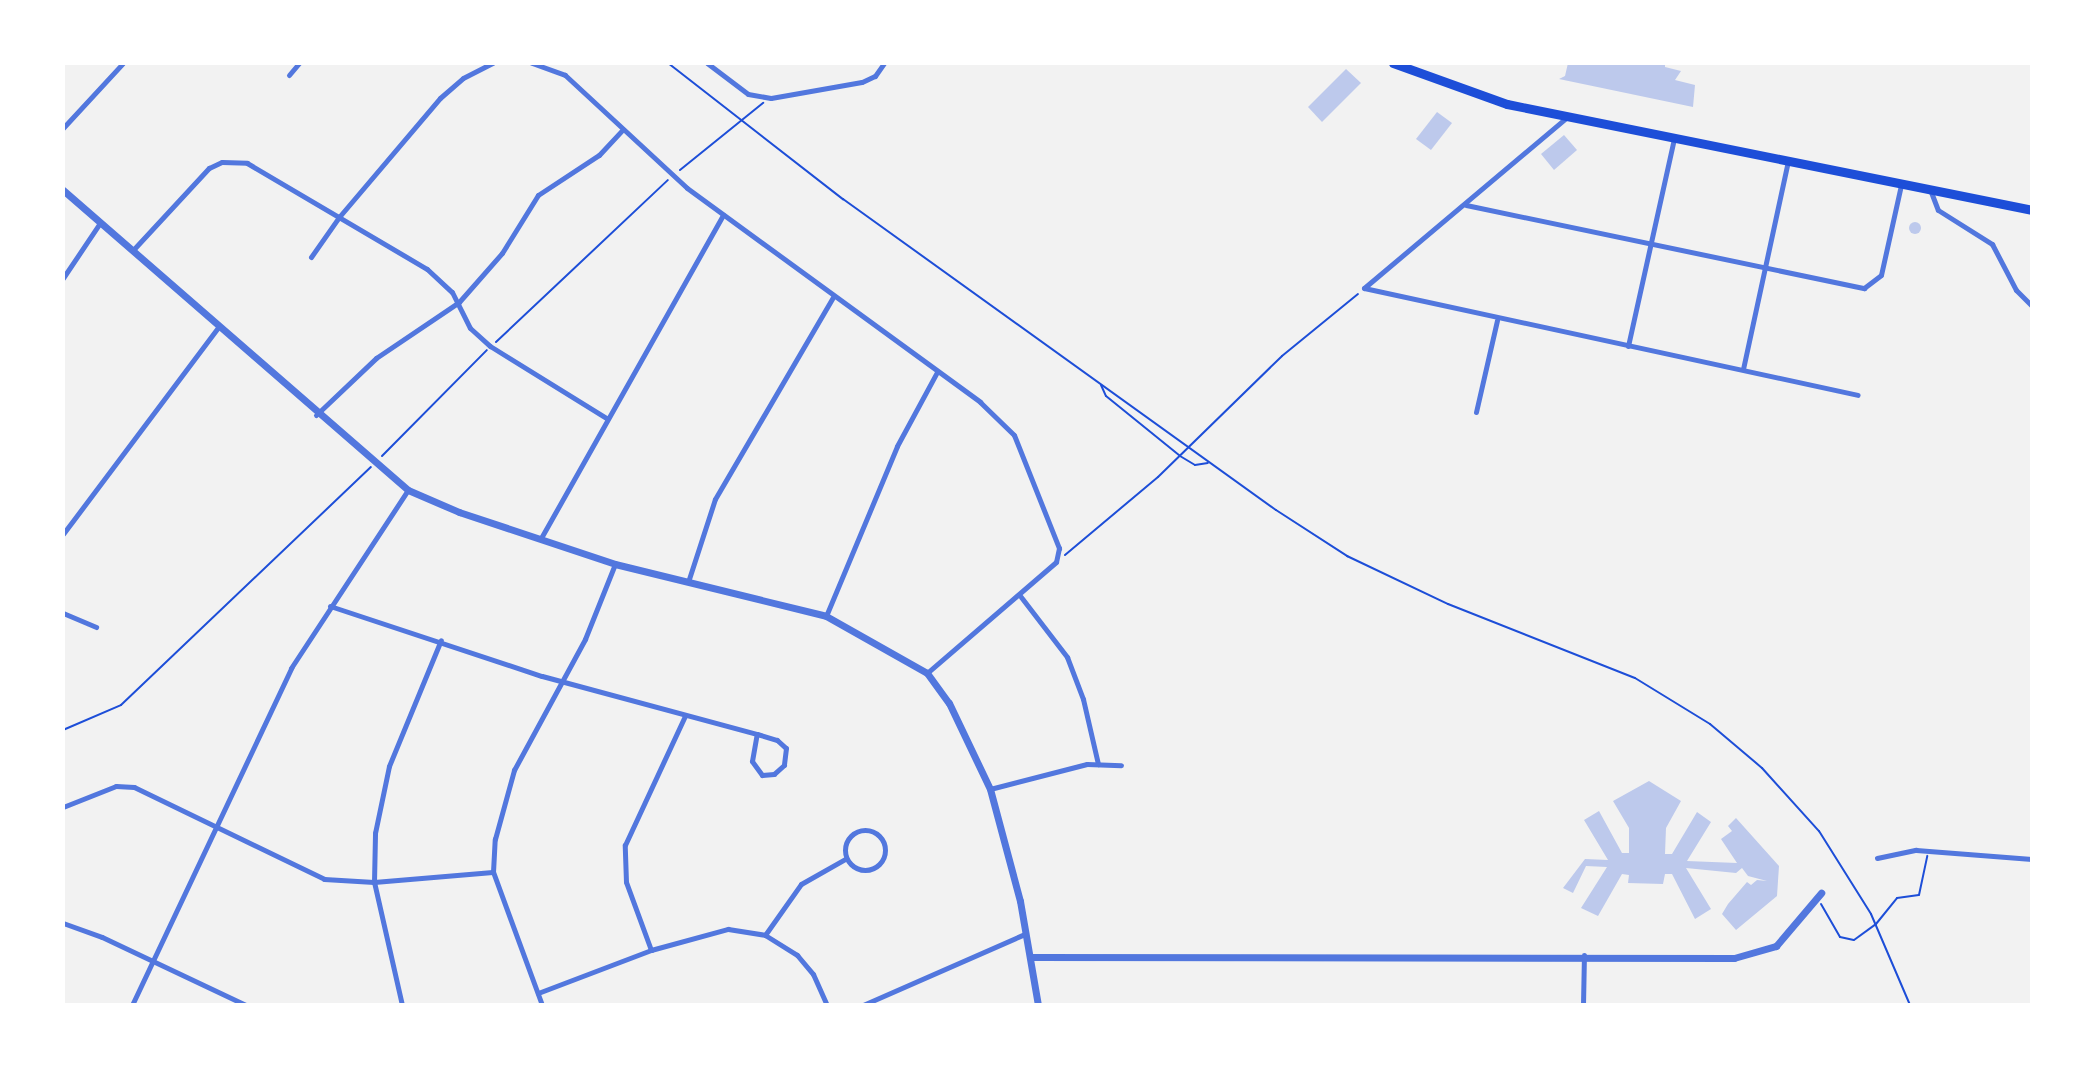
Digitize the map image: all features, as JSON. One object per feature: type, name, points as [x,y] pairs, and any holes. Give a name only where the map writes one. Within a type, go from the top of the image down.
[{"type":"main road","points":[[1393,63],[1465,92],[1568,116],[1931,192],[2032,210]]},
{"type":"street","points":[[63,128],[123,63]]},
{"type":"street","points":[[289,75],[299,63]]},
{"type":"street","points":[[311,257],[339,217],[440,98],[463,78],[492,63]]},
{"type":"street","points":[[531,63],[565,75],[673,176],[833,297],[980,402],[1014,435],[1059,548],[1056,562],[1021,597],[927,673]]},
{"type":"street","points":[[707,63],[748,94],[768,98],[794,97],[862,82],[882,66]]},
{"type":"street","points":[[1364,288],[1466,205],[1568,116]]},
{"type":"street","points":[[316,415],[376,358],[459,302],[502,253],[538,195],[599,155],[623,128]]},
{"type":"street","points":[[1628,346],[1674,138]]},
{"type":"street","points":[[1743,369],[1788,161]]},
{"type":"street","points":[[133,250],[202,175],[222,162],[259,168],[427,270],[459,302],[470,328],[490,346],[606,418]]},
{"type":"street","points":[[1466,205],[1864,288],[1881,275],[1901,185]]},
{"type":"street","points":[[63,190],[316,415],[408,490],[615,564],[826,616],[927,673],[949,703],[990,789],[1030,957],[1038,1005]]},
{"type":"street","points":[[1931,192],[1938,210],[1992,244],[2016,290],[2032,306]]},
{"type":"street","points":[[541,538],[606,418],[723,215]]},
{"type":"street","points":[[63,278],[100,223]]},
{"type":"street","points":[[1364,288],[1497,320],[1858,395]]},
{"type":"street","points":[[688,582],[715,499],[833,297]]},
{"type":"street","points":[[1476,412],[1497,320]]},
{"type":"street","points":[[63,534],[219,326]]},
{"type":"street","points":[[826,616],[897,446],[937,372]]},
{"type":"street","points":[[132,1005],[155,962],[215,823],[290,668],[408,490]]},
{"type":"street","points":[[542,1005],[493,872],[495,839],[514,770],[585,639],[615,564]]},
{"type":"street","points":[[1021,597],[1067,657],[1083,699],[1098,764]]},
{"type":"street","points":[[330,606],[563,680],[685,716],[757,734],[777,740],[786,748],[784,765],[774,774],[756,770],[752,755],[757,734]]},
{"type":"street","points":[[63,613],[96,627]]},
{"type":"street","points":[[402,1005],[374,882],[380,799],[400,736],[441,640]]},
{"type":"street","points":[[651,950],[626,882],[625,845],[685,716]]},
{"type":"street","points":[[990,789],[1041,773],[1098,764],[1121,765]]},
{"type":"street","points":[[63,807],[116,786],[134,787],[215,823],[312,874],[374,882],[493,872]]},
{"type":"street","points":[[858,830],[876,831],[884,843],[879,862],[869,870],[857,870],[845,859],[847,840],[858,830]]},
{"type":"street","points":[[1877,858],[1928,851],[2032,859]]},
{"type":"street","points":[[765,935],[801,884],[845,859]]},
{"type":"street","points":[[1030,957],[1280,960],[1754,956],[1776,946],[1818,895]]},
{"type":"street","points":[[63,923],[246,1005]]},
{"type":"street","points":[[538,993],[651,950],[728,929],[765,935],[797,955],[813,974],[827,1005]]},
{"type":"street","points":[[863,1005],[1024,934]]},
{"type":"street","points":[[1583,1005],[1584,956]]},
{"type":"path","points":[[668,63],[740,122],[1286,517],[1395,582],[1573,650],[1659,689],[1688,708],[1762,768],[1805,814],[1848,872],[1876,924],[1910,1005]]},
{"type":"path","points":[[63,730],[121,705],[373,464],[490,346],[673,176],[768,98]]},
{"type":"path","points":[[1056,562],[1180,456],[1282,356],[1334,318],[1364,288]]},
{"type":"path","points":[[1100,384],[1106,396],[1180,456],[1195,465],[1210,463]]},
{"type":"path","points":[[1818,895],[1840,937],[1854,940],[1876,924],[1897,898],[1919,895],[1928,851]]},
{"type":"building","points":[[1568,63],[1665,63],[1665,67],[1681,71],[1675,80],[1695,85],[1693,107],[1559,79],[1565,76]]},
{"type":"building","points":[[1346,69],[1361,83],[1322,122],[1308,107]]},
{"type":"building","points":[[1437,112],[1452,123],[1431,150],[1416,139]]},
{"type":"building","points":[[1564,135],[1577,150],[1554,170],[1541,154]]},
{"type":"building","points":[[1910,223],[1920,223],[1920,233],[1910,233]]},
{"type":"building","points":[[1649,781],[1681,801],[1666,828],[1665,854],[1672,854],[1697,812],[1711,822],[1687,861],[1737,863],[1721,839],[1732,831],[1728,826],[1736,818],[1779,866],[1777,896],[1736,930],[1722,914],[1728,904],[1747,882],[1751,885],[1757,880],[1767,881],[1748,876],[1742,868],[1736,873],[1686,868],[1711,909],[1695,919],[1672,874],[1665,874],[1663,884],[1628,883],[1629,875],[1622,874],[1598,916],[1581,908],[1607,867],[1586,866],[1573,893],[1563,888],[1585,859],[1608,860],[1584,820],[1599,811],[1622,853],[1629,853],[1629,828],[1613,801]]}]
